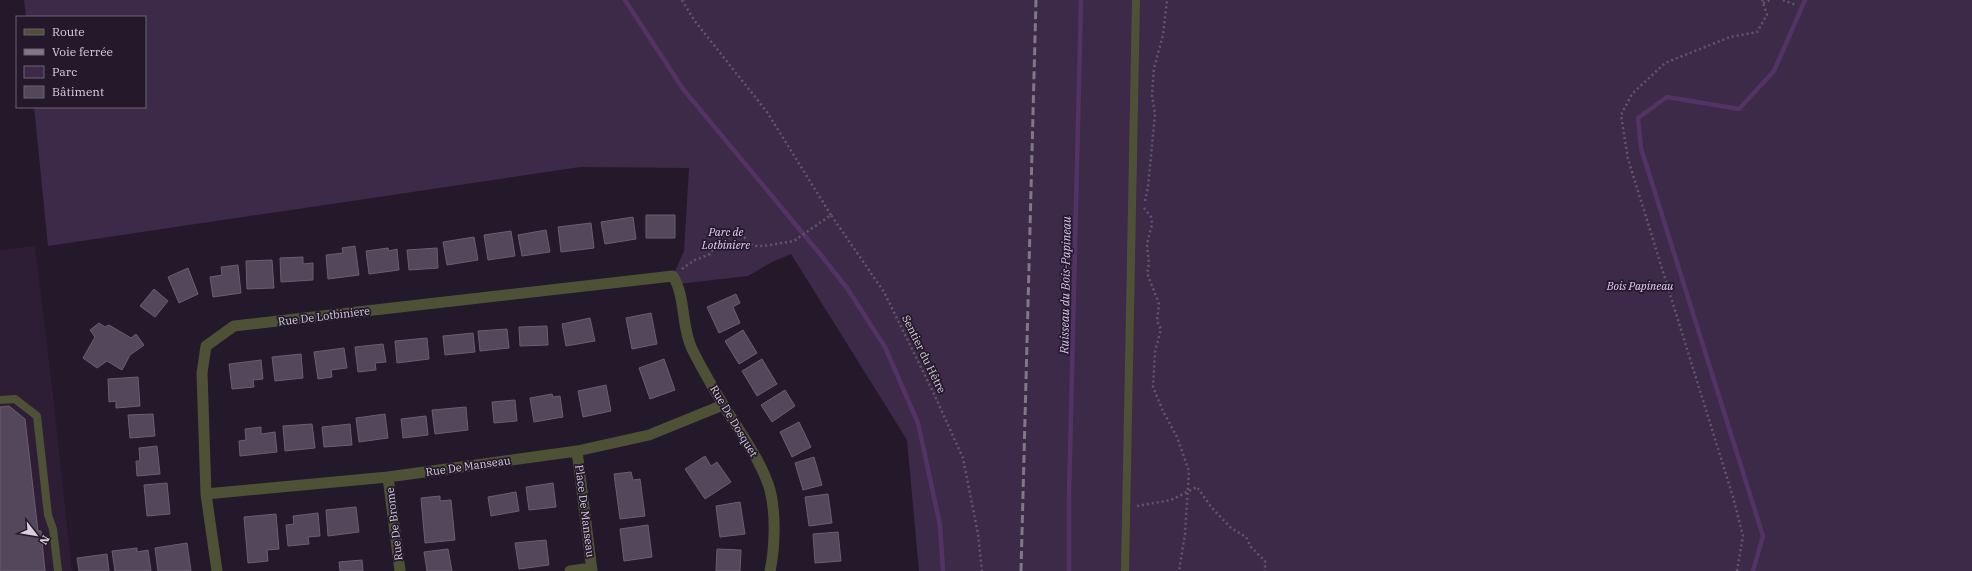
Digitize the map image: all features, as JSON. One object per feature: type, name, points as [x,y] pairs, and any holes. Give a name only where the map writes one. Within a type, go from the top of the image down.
[{"type":"street","name":"Rue De Dosquet","points":[[673,276],[678,284],[686,332],[691,348],[723,405],[759,462],[770,489],[774,514],[770,571]]},
{"type":"street","name":"Rue De Lotbiniere","points":[[217,571],[206,494],[202,373],[206,346],[234,326],[673,276]]},
{"type":"street","name":"Rue De Manseau","points":[[206,494],[388,477],[577,451],[650,435],[723,405]]},
{"type":"street","name":"Place De Manseau","points":[[570,571],[584,569],[591,571],[577,451]]},
{"type":"street","name":"Rue De Brome","points":[[388,477],[400,571]]},
{"type":"lane","points":[[1125,571],[1136,0]]},
{"type":"lane","points":[[0,400],[15,399],[37,416],[48,516],[53,529],[58,571]]},
{"type":"path","name":"Sentier du Hêtre","points":[[682,0],[694,20],[767,112],[831,215],[884,292],[934,394],[963,458],[978,534],[982,571]]},
{"type":"path","points":[[1167,0],[1163,35],[1154,68],[1152,95],[1155,114],[1148,187],[1143,208],[1151,217],[1152,224],[1147,244],[1147,273],[1159,304],[1157,321],[1161,329],[1155,352],[1152,374],[1153,387],[1185,458],[1189,471],[1185,534],[1179,571]]},
{"type":"path","points":[[1737,571],[1742,536],[1733,497],[1628,159],[1621,115],[1632,94],[1665,63],[1730,37],[1757,32],[1767,15],[1763,1],[1770,0]]},
{"type":"path","points":[[1783,0],[1796,5]]},
{"type":"path","points":[[673,276],[693,261],[710,254],[720,237],[726,234],[742,232],[747,242],[754,246],[764,246],[794,240],[831,215]]},
{"type":"path","points":[[1126,507],[1171,500],[1197,487],[1212,508],[1231,528],[1246,537],[1251,547],[1266,561],[1265,571]]},
{"type":"shaded area","points":[[35,246],[72,571],[0,571],[0,250]]},
{"type":"green space","name":"Bois Papineau","points":[[24,0],[1972,0],[1972,571],[919,571],[907,440],[791,254],[772,262],[748,276],[678,284],[673,276],[684,251],[689,168],[580,167],[48,246],[34,108],[146,108],[146,16],[26,16]]},
{"type":"building","points":[[646,215],[675,215],[675,238],[646,238]]},
{"type":"building","points":[[633,217],[636,239],[605,244],[601,222]]},
{"type":"building","points":[[591,223],[594,248],[561,252],[558,227]]},
{"type":"building","points":[[546,230],[550,252],[522,256],[518,235]]},
{"type":"building","points":[[511,231],[515,256],[488,260],[484,235]]},
{"type":"building","points":[[474,237],[478,260],[447,265],[443,242]]},
{"type":"building","points":[[355,246],[359,275],[328,279],[326,255],[343,253],[342,248]]},
{"type":"building","points":[[388,248],[389,251],[397,249],[399,270],[369,274],[366,251]]},
{"type":"building","points":[[437,248],[438,268],[409,270],[407,250]]},
{"type":"building","points":[[303,257],[303,264],[313,263],[313,280],[281,282],[280,258]]},
{"type":"building","points":[[272,260],[274,288],[247,289],[246,261]]},
{"type":"building","points":[[238,265],[241,293],[213,297],[210,277],[222,275],[221,267]]},
{"type":"building","points":[[188,268],[198,294],[179,303],[168,277]]},
{"type":"building","points":[[154,289],[168,301],[155,317],[140,306]]},
{"type":"building","points":[[736,294],[740,303],[733,307],[740,323],[719,333],[707,307]]},
{"type":"building","points":[[651,313],[657,344],[632,349],[626,318]]},
{"type":"building","points":[[590,318],[595,341],[566,346],[562,324]]},
{"type":"building","points":[[99,323],[105,327],[109,325],[131,338],[136,334],[144,345],[130,355],[122,370],[107,361],[97,368],[83,358],[95,337],[90,330]]},
{"type":"building","points":[[547,326],[548,345],[520,346],[519,327]]},
{"type":"building","points":[[507,329],[509,348],[480,351],[478,331]]},
{"type":"building","points":[[743,330],[757,353],[739,364],[725,341]]},
{"type":"building","points":[[473,333],[475,352],[445,355],[443,336]]},
{"type":"building","points":[[427,338],[429,359],[397,363],[395,341]]},
{"type":"building","points":[[383,344],[386,362],[375,363],[376,370],[358,372],[355,347]]},
{"type":"building","points":[[344,348],[347,368],[331,370],[332,377],[318,379],[314,352]]},
{"type":"building","points":[[301,354],[303,378],[275,381],[272,357]]},
{"type":"building","points":[[664,359],[675,390],[650,399],[639,368]]},
{"type":"building","points":[[762,359],[777,384],[757,396],[742,371]]},
{"type":"building","points":[[261,360],[263,379],[253,380],[254,387],[232,389],[229,364]]},
{"type":"building","points":[[138,377],[140,406],[116,408],[116,401],[109,402],[108,379]]},
{"type":"building","points":[[606,385],[611,411],[583,417],[578,391]]},
{"type":"building","points":[[785,390],[795,406],[772,422],[761,405]]},
{"type":"building","points":[[552,394],[553,397],[560,396],[563,417],[534,422],[530,398]]},
{"type":"building","points":[[515,400],[517,421],[494,423],[492,402]]},
{"type":"building","points":[[9,406],[25,419],[38,531],[41,531],[45,571],[0,571],[0,407]]},
{"type":"building","points":[[466,407],[468,430],[435,434],[432,410]]},
{"type":"building","points":[[153,414],[155,436],[130,438],[128,415]]},
{"type":"building","points":[[385,414],[388,438],[359,442],[356,418]]},
{"type":"building","points":[[426,416],[428,435],[403,438],[401,419]]},
{"type":"building","points":[[799,422],[811,447],[792,457],[780,432]]},
{"type":"building","points":[[312,424],[315,448],[285,451],[283,426]]},
{"type":"building","points":[[350,424],[352,445],[324,447],[322,427]]},
{"type":"building","points":[[261,427],[261,434],[275,432],[277,452],[240,456],[239,441],[246,440],[245,429]]},
{"type":"building","points":[[157,446],[160,474],[137,476],[136,461],[140,461],[139,448]]},
{"type":"building","points":[[705,456],[711,466],[717,462],[731,482],[705,499],[685,469]]},
{"type":"building","points":[[814,457],[822,485],[803,490],[795,463]]},
{"type":"building","points":[[631,472],[633,480],[640,479],[645,516],[620,519],[614,474]]},
{"type":"building","points":[[167,483],[170,514],[147,516],[144,485]]},
{"type":"building","points":[[553,483],[556,507],[529,510],[526,487]]},
{"type":"building","points":[[516,492],[519,511],[491,516],[488,497]]},
{"type":"building","points":[[828,494],[832,523],[809,526],[805,497]]},
{"type":"building","points":[[440,496],[440,501],[451,500],[455,540],[425,543],[421,498]]},
{"type":"building","points":[[740,502],[745,534],[720,537],[716,506]]},
{"type":"building","points":[[356,507],[359,532],[328,536],[326,510]]},
{"type":"building","points":[[318,513],[320,536],[308,537],[309,544],[288,546],[286,525],[294,524],[293,516]]},
{"type":"building","points":[[276,514],[279,549],[267,550],[268,561],[248,563],[244,517]]},
{"type":"building","points":[[648,525],[652,557],[624,561],[620,529]]},
{"type":"building","points":[[838,532],[841,561],[815,563],[813,534]]},
{"type":"building","points":[[546,540],[549,565],[519,569],[515,543]]},
{"type":"building","points":[[187,543],[191,571],[158,571],[155,548]]},
{"type":"building","points":[[137,548],[137,552],[148,550],[151,571],[115,571],[112,551]]},
{"type":"building","points":[[448,549],[452,571],[427,571],[424,552]]},
{"type":"building","points":[[717,549],[741,550],[740,571],[716,571]]},
{"type":"building","points":[[107,554],[109,571],[79,571],[77,558]]},
{"type":"building","points":[[362,560],[363,571],[340,571],[339,562]]},
{"type":"waterway","points":[[625,0],[683,89],[847,288],[885,347],[918,423],[940,525],[943,571]]},
{"type":"waterway","name":"Ruisseau du Bois-Papineau","points":[[1069,571],[1069,496],[1081,0]]},
{"type":"waterway","points":[[1753,571],[1763,536],[1641,148],[1638,118],[1667,97],[1739,109],[1774,71],[1805,0]]},
{"type":"railway","points":[[1021,571],[1036,0]]},
{"type":"park label","name":"Parc de Lotbiniere","points":[[726,238]]}]
